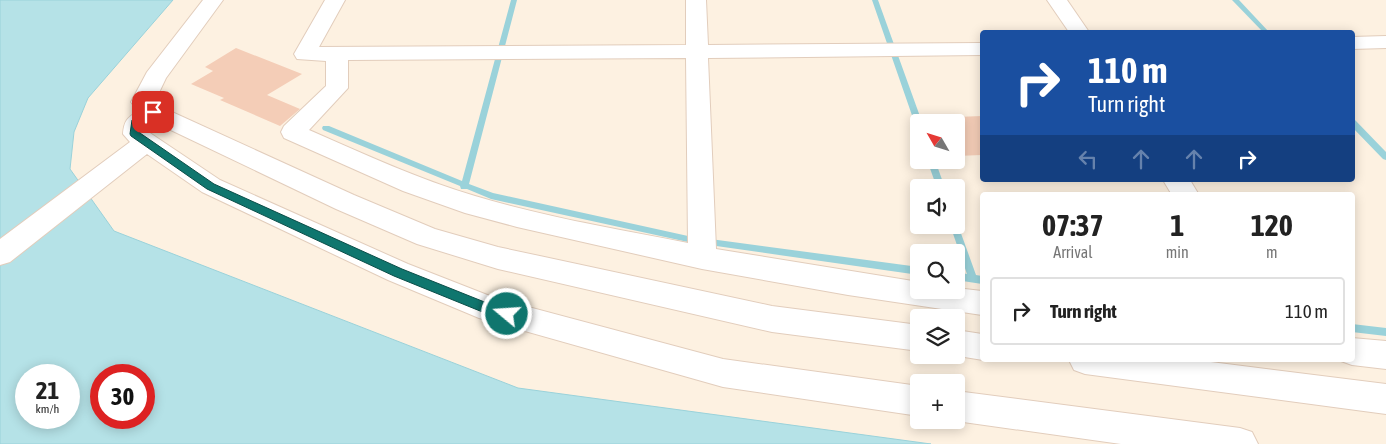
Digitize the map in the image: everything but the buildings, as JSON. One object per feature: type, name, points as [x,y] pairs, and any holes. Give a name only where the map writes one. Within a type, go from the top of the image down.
[{"type":"street","points":[[213,0],[155,77],[143,102],[153,112],[346,202],[427,237],[498,258],[772,319],[910,337]]},
{"type":"street","points":[[335,0],[305,54],[980,49]]},
{"type":"street","points":[[696,0],[702,258]]},
{"type":"street","points":[[1057,0],[1078,30]]},
{"type":"street","points":[[1355,43],[1386,42]]},
{"type":"street","points":[[337,54],[336,66],[339,80],[337,88],[293,132],[388,175],[453,199],[523,219],[702,258],[980,303]]},
{"type":"street","points":[[153,112],[136,123],[135,134],[211,186],[398,272],[490,310],[724,373],[910,400]]},
{"type":"street","points":[[0,254],[146,143]]},
{"type":"street","points":[[965,344],[980,347]]},
{"type":"street","points":[[1355,350],[1386,355]]},
{"type":"street","points":[[1100,362],[1386,399]]},
{"type":"street","points":[[965,407],[1240,444]]},
{"type":"water","points":[[0,0],[173,0],[88,98],[74,132],[70,169],[114,231],[518,388],[931,444],[0,444]]},
{"type":"waterway","points":[[465,185],[514,0]]},
{"type":"waterway","points":[[875,0],[915,114]]},
{"type":"waterway","points":[[1235,0],[1264,30]]},
{"type":"waterway","points":[[1355,125],[1386,157]]},
{"type":"waterway","points":[[326,128],[465,185]]},
{"type":"waterway","points":[[934,169],[938,179]]},
{"type":"waterway","points":[[465,185],[491,196],[688,239],[910,270]]},
{"type":"waterway","points":[[957,234],[973,279]]},
{"type":"waterway","points":[[965,277],[973,279]]},
{"type":"waterway","points":[[973,279],[980,280]]},
{"type":"waterway","points":[[1355,328],[1386,332]]},
{"type":"route","points":[[153,112],[136,123],[135,134],[211,186],[398,272],[490,310],[507,314]]}]
